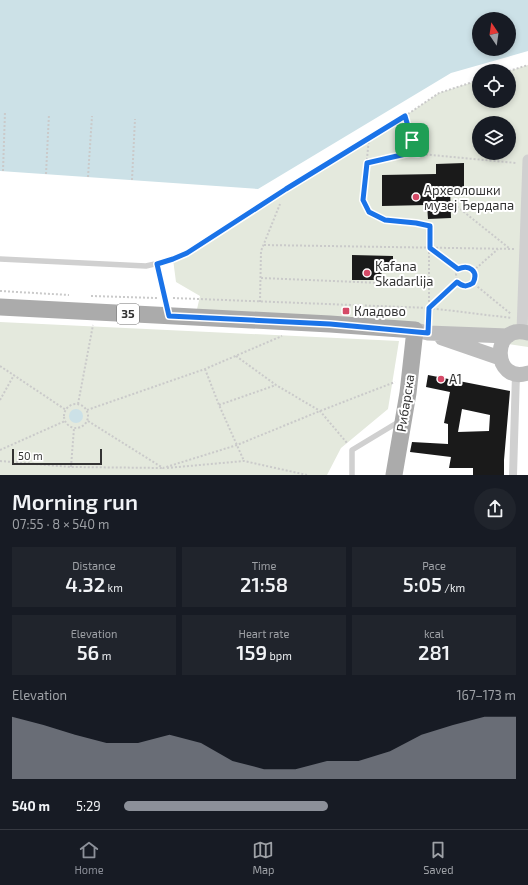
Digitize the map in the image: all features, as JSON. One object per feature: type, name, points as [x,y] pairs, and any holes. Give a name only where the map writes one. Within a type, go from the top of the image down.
[{"type":"main road","name":"35","points":[[0,307],[330,324],[421,332]]},
{"type":"main road","points":[[421,332],[519,333]]},
{"type":"main road","points":[[421,332],[500,358]]},
{"type":"main road","name":"Рибарска","points":[[394,475],[410,378],[421,332]]},
{"type":"main road","points":[[519,333],[500,346],[500,358],[505,368],[522,374]]},
{"type":"street","points":[[519,333],[525,249],[528,160]]},
{"type":"street","points":[[513,475],[522,374]]},
{"type":"lane","points":[[0,259],[146,266],[157,264],[187,253],[286,189]]},
{"type":"lane","points":[[157,264],[169,316]]},
{"type":"lane","points":[[352,475],[352,450],[403,419]]},
{"type":"path","points":[[516,69],[528,65]]},
{"type":"path","points":[[256,321],[260,302],[261,251],[286,189],[370,138],[439,93],[472,82]]},
{"type":"path","points":[[3,171],[5,112]]},
{"type":"path","points":[[46,174],[49,114]]},
{"type":"path","points":[[88,177],[92,116]]},
{"type":"path","points":[[405,116],[418,154]]},
{"type":"path","points":[[132,180],[135,119]]},
{"type":"path","points":[[370,138],[363,200],[369,212],[385,220],[430,226],[429,308],[421,332]]},
{"type":"path","points":[[367,163],[410,153],[528,164]]},
{"type":"path","points":[[454,204],[510,249]]},
{"type":"path","points":[[264,245],[525,249]]},
{"type":"path","points":[[430,248],[458,269]]},
{"type":"path","points":[[473,271],[498,248]]},
{"type":"path","points":[[464,267],[470,268],[475,275],[473,283],[468,286],[462,286],[457,282],[456,274],[458,269],[464,267]]},
{"type":"path","points":[[260,278],[430,285]]},
{"type":"path","points":[[429,308],[457,282]]},
{"type":"path","points":[[87,296],[429,308],[516,318],[473,283]]},
{"type":"path","points":[[0,291],[71,295]]},
{"type":"path","points":[[78,404],[95,312]]},
{"type":"path","points":[[87,410],[205,369],[284,336]]},
{"type":"path","points":[[236,356],[276,385],[320,411],[352,450]]},
{"type":"path","points":[[0,366],[66,410]]},
{"type":"path","points":[[205,369],[244,462]]},
{"type":"path","points":[[0,400],[14,375]]},
{"type":"path","points":[[88,421],[163,468],[237,445],[320,411],[410,378]]},
{"type":"path","points":[[219,405],[276,385]]},
{"type":"path","points":[[78,404],[85,407],[88,414],[88,421],[82,427],[74,428],[68,425],[65,421],[64,414],[66,410],[71,406],[78,404]]},
{"type":"path","points":[[0,450],[65,421]]},
{"type":"path","points":[[71,466],[74,428]]},
{"type":"path","points":[[0,460],[71,466],[163,468],[244,462],[307,475]]},
{"type":"shaded area","points":[[0,0],[528,0],[528,51],[516,54],[516,12],[472,12],[472,56],[510,56],[482,64],[472,64],[472,67],[451,73],[258,189],[0,171]]},
{"type":"shaded area","points":[[528,65],[528,347],[415,330],[195,318],[200,296],[176,282],[173,259],[405,116],[439,93],[472,82],[472,108],[516,108],[516,69]]},
{"type":"shaded area","points":[[0,322],[399,341],[388,409],[341,448],[327,475],[0,475]]},
{"type":"shaded area","points":[[76,409],[81,411],[83,416],[81,421],[76,423],[71,421],[69,416],[71,411]]},
{"type":"building","name":"Археолошки музеј Ђердапа","points":[[464,163],[464,188],[450,188],[451,218],[428,219],[427,205],[382,206],[382,175],[436,174],[436,164]]},
{"type":"building","name":"Kafana Skadarlija","points":[[352,255],[393,256],[393,267],[382,266],[381,280],[352,280]]},
{"type":"building","points":[[428,375],[510,391],[504,475],[473,475],[473,468],[449,468],[451,457],[410,452],[412,442],[448,444],[448,424],[444,423],[450,392],[426,387]],"holes":[[[462,409],[490,415],[489,431],[458,432]]]},
{"type":"place","name":"Археолошки музеј Ђердапа","points":[[416,197]]},
{"type":"place","name":"Kafana Skadarlija","points":[[367,273]]},
{"type":"place","name":"Кладово","points":[[346,311]]},
{"type":"place","name":"A1","points":[[441,379]]},
{"type":"route","points":[[405,116],[412,140],[418,154],[410,153],[367,163],[363,200],[369,212],[385,220],[430,226],[430,248],[458,269],[464,267],[470,268],[475,275],[473,283],[468,286],[462,286],[457,282],[429,308],[428,333],[415,330],[330,324],[169,316],[157,264],[187,253],[286,189],[405,116]]}]
